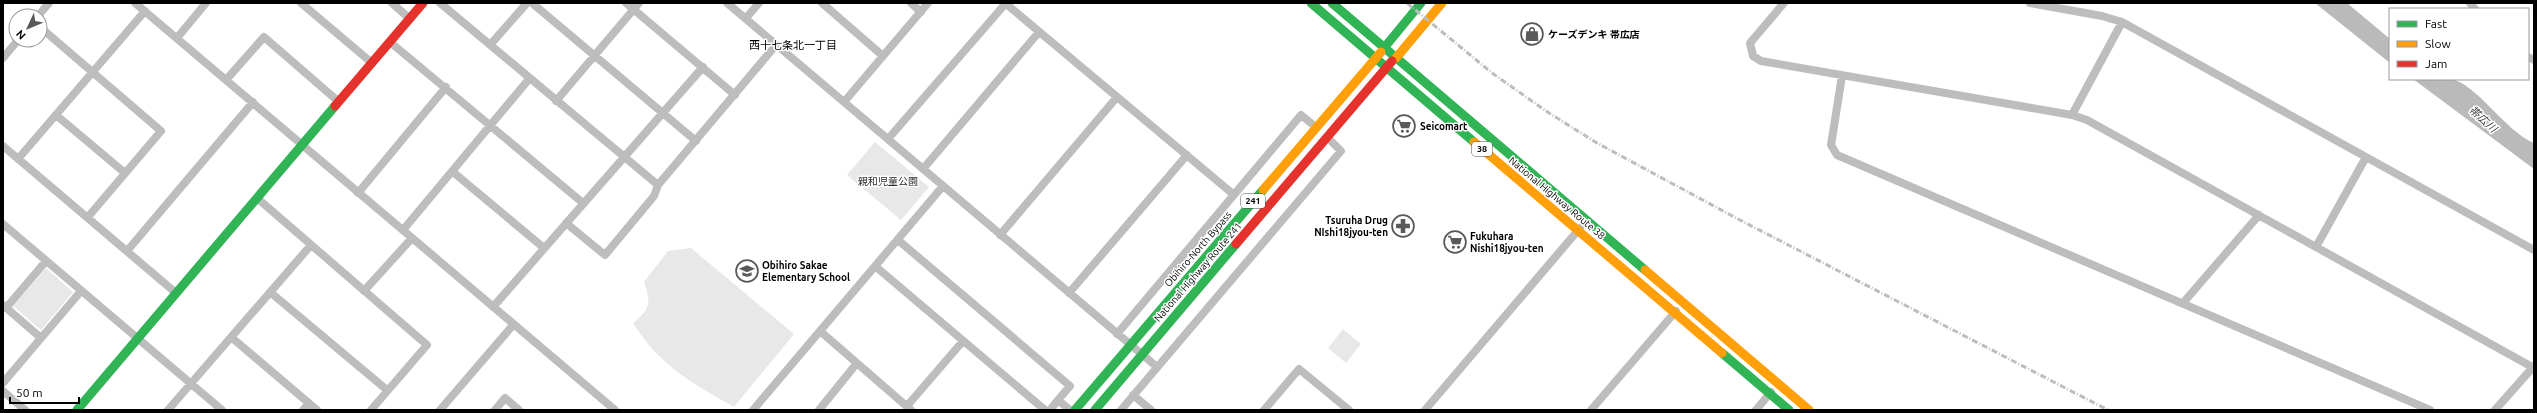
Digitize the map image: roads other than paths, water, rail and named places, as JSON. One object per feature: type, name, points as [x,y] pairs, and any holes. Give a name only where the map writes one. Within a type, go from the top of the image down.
[{"type":"main road","points":[[77,410],[423,3]]},
{"type":"main road","name":"National Highway Route 38","points":[[1311,3],[1789,410]]},
{"type":"main road","name":"National Highway Route 38","points":[[1332,3],[1809,410]]},
{"type":"main road","name":"Obihiro-North Bypass","points":[[1075,410],[1421,3]]},
{"type":"main road","name":"National Highway Route 241","points":[[1095,410],[1442,3]]},
{"type":"street","points":[[135,3],[614,410]]},
{"type":"street","points":[[177,38],[206,3]]},
{"type":"street","points":[[301,3],[372,63]]},
{"type":"street","points":[[392,3],[410,19]]},
{"type":"street","points":[[440,3],[658,185]]},
{"type":"street","points":[[490,45],[526,3]]},
{"type":"street","points":[[532,3],[696,141]]},
{"type":"street","points":[[626,3],[735,95]]},
{"type":"street","points":[[556,101],[639,3]]},
{"type":"street","points":[[727,3],[1157,367]]},
{"type":"street","points":[[746,18],[759,3]]},
{"type":"street","points":[[822,3],[883,56]]},
{"type":"street","points":[[911,3],[921,12]]},
{"type":"street","points":[[844,102],[928,3]]},
{"type":"street","points":[[888,139],[1005,3],[1233,194]]},
{"type":"street","points":[[1784,3],[1750,43],[1753,56],[1761,61],[2072,115],[2087,120],[2534,367],[2495,410]]},
{"type":"street","points":[[2030,3],[2102,16],[2122,22],[2534,250]]},
{"type":"street","points":[[18,159],[145,11]]},
{"type":"street","points":[[2072,115],[2122,22]]},
{"type":"street","points":[[923,169],[1039,32]]},
{"type":"street","points":[[48,34],[161,131],[88,218]]},
{"type":"street","points":[[226,80],[264,37],[338,102]]},
{"type":"street","points":[[390,42],[492,125],[583,204]]},
{"type":"street","points":[[566,223],[605,255],[654,196],[658,185],[776,45]]},
{"type":"street","points":[[3,58],[11,48]]},
{"type":"street","points":[[492,307],[703,67]]},
{"type":"street","points":[[1842,76],[1831,145],[1837,154],[2430,410]]},
{"type":"street","points":[[403,230],[530,79]]},
{"type":"street","points":[[358,193],[446,87]]},
{"type":"street","points":[[1000,235],[1117,97]]},
{"type":"street","points":[[127,251],[253,102]]},
{"type":"street","points":[[56,115],[125,173]]},
{"type":"street","points":[[1117,334],[1233,194],[1301,115],[1316,128]]},
{"type":"street","points":[[1121,410],[1342,151],[1328,138]]},
{"type":"street","points":[[3,146],[176,293]]},
{"type":"street","points":[[1069,293],[1187,155]]},
{"type":"street","points":[[2316,247],[2366,157]]},
{"type":"street","points":[[453,172],[544,248]]},
{"type":"street","points":[[753,410],[943,186]]},
{"type":"street","points":[[257,198],[428,345],[371,410]]},
{"type":"street","points":[[2183,303],[2259,215]]},
{"type":"street","points":[[1425,410],[1586,220]]},
{"type":"street","points":[[3,224],[81,292],[222,410]]},
{"type":"street","points":[[364,291],[412,238]]},
{"type":"street","points":[[898,240],[1070,386],[1050,410]]},
{"type":"street","points":[[168,410],[311,245]]},
{"type":"street","points":[[41,338],[5,306],[46,261]]},
{"type":"street","points":[[875,266],[1045,410]]},
{"type":"street","points":[[3,383],[81,292]]},
{"type":"street","points":[[270,292],[387,390]]},
{"type":"street","points":[[1591,410],[1683,302]]},
{"type":"street","points":[[440,410],[513,324]]},
{"type":"street","points":[[820,330],[910,409],[963,341]]},
{"type":"street","points":[[231,337],[317,410]]},
{"type":"street","points":[[819,410],[858,364]]},
{"type":"street","points":[[1264,410],[1299,369],[1349,410]]},
{"type":"street","points":[[1756,410],[1778,384]]},
{"type":"street","points":[[3,391],[25,410]]},
{"type":"street","points":[[1133,395],[1151,410]]},
{"type":"street","points":[[495,410],[505,398],[519,410]]},
{"type":"street","points":[[1058,400],[1070,410]]},
{"type":"street","points":[[303,410],[309,403]]},
{"type":"water","points":[[2315,3],[2347,3],[2389,38],[2389,62]]},
{"type":"water","name":"帯広川","points":[[2414,80],[2454,80],[2461,82],[2471,89],[2513,129],[2534,143],[2534,169]]},
{"type":"railway","points":[[1407,3],[1492,73],[1549,113],[1597,143],[1738,219],[2108,410]]},
{"type":"place","name":"ケーズデンキ 帯広店","points":[[1532,34]]},
{"type":"place","name":"Seicomart","points":[[1404,126]]},
{"type":"place","name":"Tsuruha Drug NIshi18jyou-ten","points":[[1403,226]]},
{"type":"place","name":"Fukuhara Nishi18jyou-ten","points":[[1455,242]]},
{"type":"place","name":"Obihiro Sakae Elementary School","points":[[747,271]]},
{"type":"district","name":"西十七条北一丁目","points":[[793,45]]},
{"type":"park label","name":"親和児童公園","points":[[888,181]]}]
